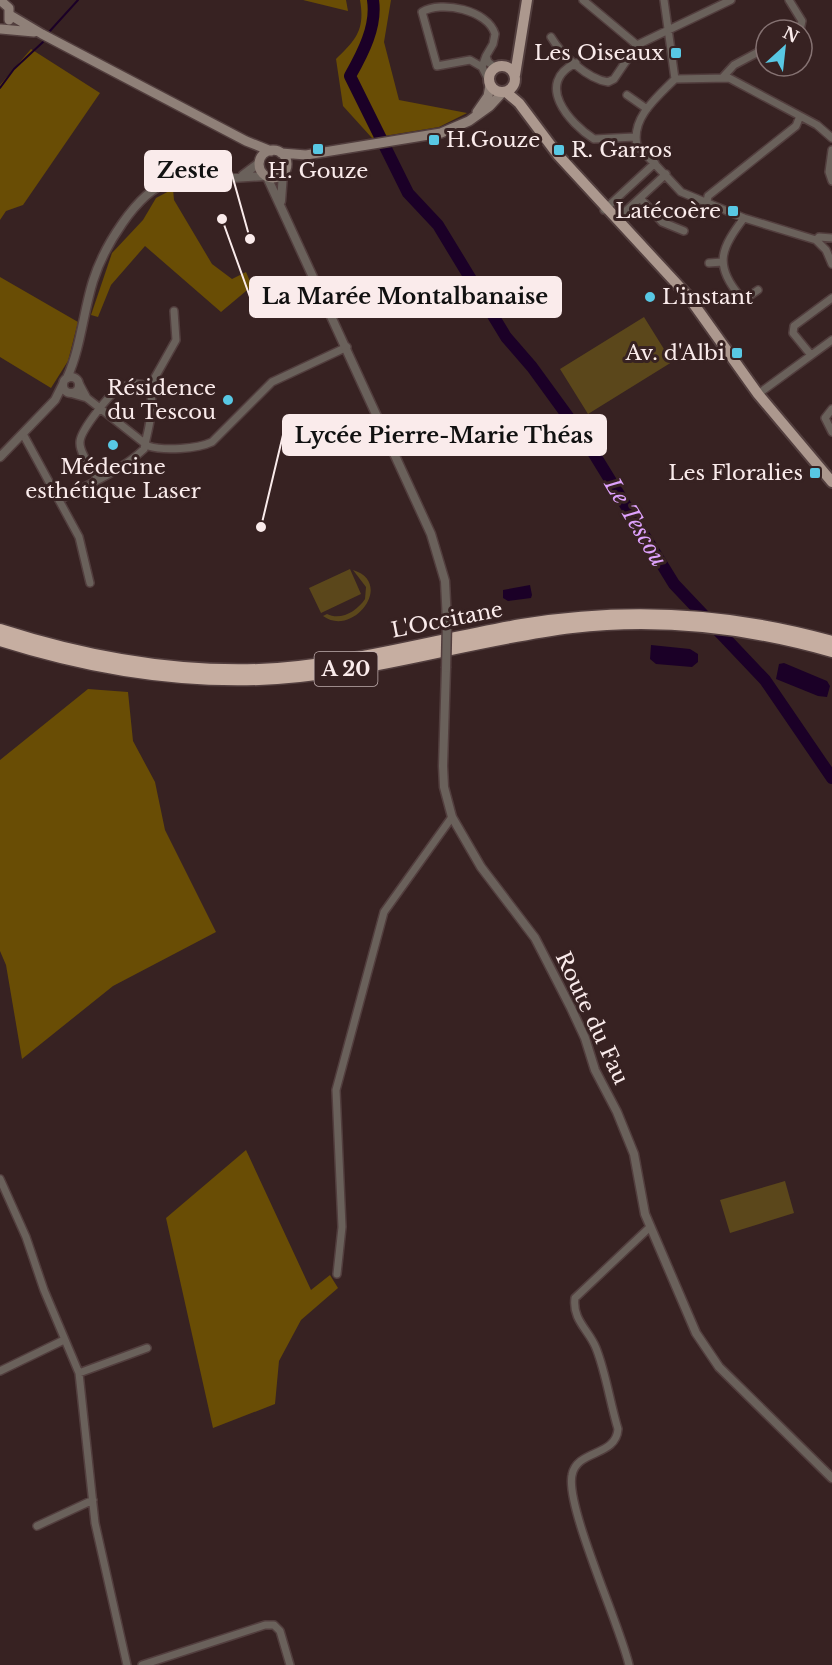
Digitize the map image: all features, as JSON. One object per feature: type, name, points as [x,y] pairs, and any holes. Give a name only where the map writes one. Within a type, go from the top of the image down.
[{"type":"highway","name":"L'Occitane","points":[[0,630],[72,651],[120,661],[195,669],[259,670],[326,663],[570,618],[631,614],[690,620],[832,649]]},
{"type":"highway","name":"L'Occitane","points":[[0,640],[71,661],[119,671],[195,679],[260,679],[326,672],[572,627],[690,620],[734,620],[754,623],[832,649]]},
{"type":"highway","points":[[754,623],[832,634]]},
{"type":"main road","points":[[0,0],[42,34],[246,141],[271,151],[306,155],[441,133],[469,121],[512,88],[527,0]]},
{"type":"main road","points":[[1,29],[8,23],[10,7]]},
{"type":"main road","points":[[1,29],[42,34]]},
{"type":"main road","points":[[469,121],[486,100],[490,73],[509,59],[519,40]]},
{"type":"main road","points":[[498,67],[511,69],[533,121]]},
{"type":"main road","points":[[490,83],[515,98],[558,155],[605,209],[688,296],[758,394],[832,482]]},
{"type":"main road","points":[[246,141],[266,176],[276,178],[306,155]]},
{"type":"main road","points":[[260,162],[265,153],[271,151]]},
{"type":"main road","points":[[281,153],[287,163],[285,172]]},
{"type":"street","points":[[583,0],[637,45]]},
{"type":"street","points":[[664,0],[675,79]]},
{"type":"street","points":[[551,37],[557,47],[576,63],[600,81],[608,82],[614,79],[637,45],[731,0]]},
{"type":"street","points":[[789,0],[800,18]]},
{"type":"street","points":[[482,67],[495,38],[494,29],[483,18],[450,3],[428,7],[422,12],[433,62],[440,68],[474,60],[482,67],[490,83]]},
{"type":"street","points":[[723,77],[734,65],[754,54]]},
{"type":"street","points":[[486,56],[488,62],[498,67]]},
{"type":"street","points":[[576,63],[566,68],[558,76],[560,101],[566,115],[594,139],[635,137]]},
{"type":"street","points":[[832,138],[817,125],[723,77],[675,79],[647,109],[636,125],[635,137],[644,155],[655,163],[681,192],[744,218],[816,240],[829,254],[832,264]]},
{"type":"street","points":[[627,95],[647,109]]},
{"type":"street","points":[[707,202],[708,196],[796,126],[800,116]]},
{"type":"street","points":[[832,150],[829,172],[832,182]]},
{"type":"street","points":[[241,176],[260,162]]},
{"type":"street","points":[[605,209],[655,163]]},
{"type":"street","points":[[281,204],[285,172]]},
{"type":"street","points":[[616,220],[666,174]]},
{"type":"street","points":[[0,457],[55,400],[76,356],[95,275],[136,203],[158,185],[169,182],[266,176]]},
{"type":"street","name":"Route du Fau","points":[[266,176],[281,204],[431,534],[446,580],[443,766],[444,787],[452,817],[481,867],[535,938],[571,1008],[585,1038],[595,1070],[617,1112],[634,1154],[645,1214],[650,1227],[705,1349],[738,1387],[832,1478]]},
{"type":"street","points":[[640,198],[662,222],[684,231]]},
{"type":"street","points":[[744,218],[725,244],[722,262],[739,295],[748,297],[758,290]]},
{"type":"street","points":[[816,240],[819,237],[832,238]]},
{"type":"street","points":[[829,254],[832,244]]},
{"type":"street","points":[[709,263],[722,262]]},
{"type":"street","points":[[811,356],[793,333],[794,326],[832,298]]},
{"type":"street","points":[[60,500],[138,455],[145,444],[152,402],[149,388],[176,340],[174,311]]},
{"type":"street","points":[[758,394],[832,340]]},
{"type":"street","points":[[65,381],[66,392],[87,398],[145,444],[161,448],[208,444],[278,378],[346,347]]},
{"type":"street","points":[[55,400],[72,394],[79,383],[76,356]]},
{"type":"street","points":[[65,381],[74,378],[87,398]]},
{"type":"street","points":[[98,479],[80,443],[83,432],[120,388],[140,384],[149,388]]},
{"type":"street","points":[[832,409],[825,418],[832,432]]},
{"type":"street","points":[[22,434],[60,500],[83,548],[90,583]]},
{"type":"street","points":[[337,1274],[342,1227],[336,1089],[384,912],[452,817]]},
{"type":"street","points":[[0,1179],[26,1237],[64,1340],[79,1373],[103,1566],[127,1665]]},
{"type":"street","points":[[629,1665],[623,1638],[576,1507],[572,1482],[575,1467],[582,1460],[611,1446],[617,1438],[618,1429],[596,1347],[581,1326],[574,1308],[575,1298],[650,1227]]},
{"type":"street","points":[[0,1371],[64,1340]]},
{"type":"street","points":[[79,1373],[147,1348]]},
{"type":"street","points":[[38,1526],[93,1500]]},
{"type":"street","points":[[142,1665],[265,1625],[274,1625],[280,1631],[290,1665]]},
{"type":"shaded area","points":[[303,0],[346,0],[348,11]]},
{"type":"shaded area","points":[[360,0],[391,0],[384,42],[399,100],[467,113],[439,127],[372,138],[343,106],[336,59],[358,33],[361,19]]},
{"type":"shaded area","points":[[31,49],[100,93],[23,205],[6,211],[0,220],[0,85]]},
{"type":"shaded area","points":[[173,189],[174,200],[212,264],[232,279],[246,272],[252,286],[221,312],[145,246],[111,285],[98,317],[91,315],[112,253],[143,220],[156,198]]},
{"type":"shaded area","points":[[0,277],[78,322],[68,361],[51,388],[0,357]]},
{"type":"shaded area","points":[[644,317],[672,362],[588,414],[560,369]]},
{"type":"shaded area","points":[[350,569],[361,594],[321,613],[309,588]]},
{"type":"shaded area","points":[[353,570],[365,577],[370,586],[370,596],[365,606],[357,615],[346,620],[335,621],[323,616],[348,614],[365,599],[366,587]]},
{"type":"shaded area","points":[[530,585],[531,598],[508,601],[503,598],[503,590]]},
{"type":"shaded area","points":[[651,645],[690,649],[698,654],[698,662],[692,667],[656,664],[650,659]]},
{"type":"shaded area","points":[[784,663],[827,681],[830,686],[827,697],[818,696],[776,679],[779,664]]},
{"type":"shaded area","points":[[88,689],[128,692],[133,741],[155,782],[165,830],[216,932],[113,986],[22,1059],[6,965],[0,951],[0,760]]},
{"type":"shaded area","points":[[246,1150],[311,1290],[330,1275],[338,1288],[301,1320],[279,1361],[275,1404],[213,1428],[166,1218]]},
{"type":"shaded area","points":[[785,1181],[794,1213],[730,1233],[720,1200]]},
{"type":"waterway","points":[[49,32],[78,0]]},
{"type":"waterway","name":"Le Tescou","points":[[373,0],[371,29],[350,76],[408,193],[438,225],[506,337],[532,367],[588,444],[674,584],[765,680],[832,778]]},
{"type":"waterway","points":[[0,88],[14,69],[43,42]]},
{"type":"place","name":"Les Oiseaux","points":[[676,53]]},
{"type":"place","name":"H.Gouze","points":[[434,140]]},
{"type":"place","name":"H. Gouze","points":[[318,149]]},
{"type":"place","name":"R. Garros","points":[[559,150]]},
{"type":"place","name":"Latécoère","points":[[733,211]]},
{"type":"place","name":"La Marée Montalbanaise","points":[[222,219]]},
{"type":"place","name":"Zeste","points":[[250,239]]},
{"type":"place","name":"L'instant","points":[[650,297]]},
{"type":"place","name":"Av. d'Albi","points":[[737,353]]},
{"type":"place","name":"Résidence du Tescou","points":[[228,400]]},
{"type":"place","name":"Médecine esthétique Laser","points":[[113,445]]},
{"type":"place","name":"Les Floralies","points":[[815,473]]},
{"type":"place","name":"Lycée Pierre-Marie Théas","points":[[261,527]]}]
